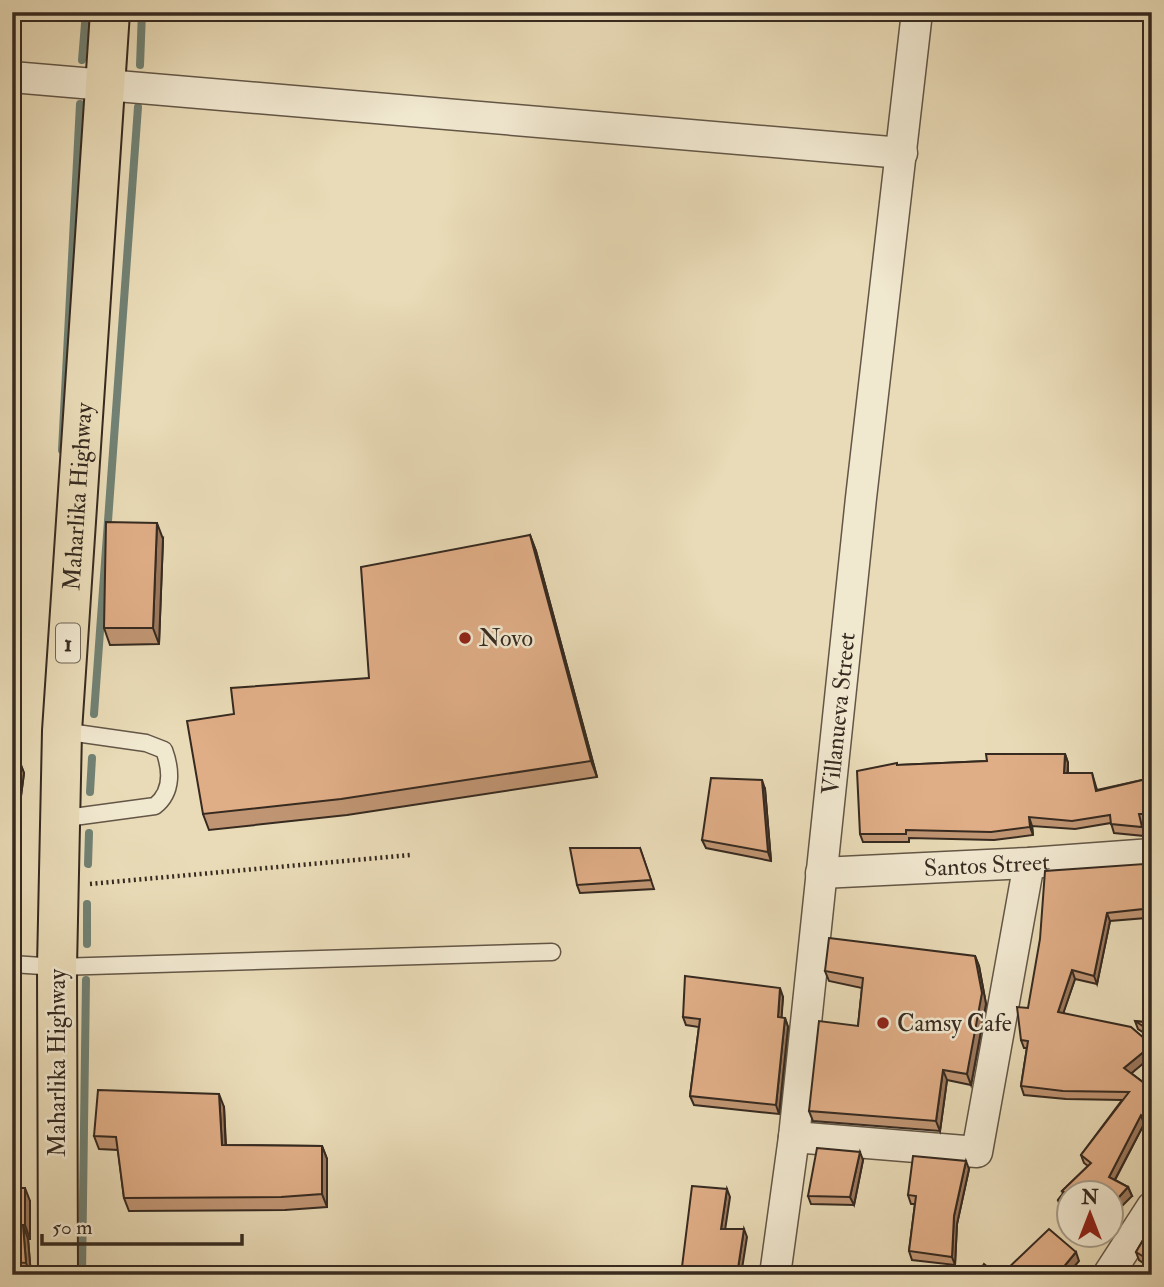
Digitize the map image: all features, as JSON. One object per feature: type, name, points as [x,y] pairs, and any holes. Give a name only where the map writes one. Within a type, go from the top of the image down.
[{"type":"main road","name":"Maharlika Highway","points":[[58,1275],[58,819],[110,12]]},
{"type":"street","name":"Villanueva Street","points":[[775,1275],[794,1137],[861,498],[917,12]]},
{"type":"street","points":[[12,77],[902,153]]},
{"type":"street","name":"Santos Street","points":[[821,873],[1152,854]]},
{"type":"street","points":[[794,1137],[977,1152],[1029,863]]},
{"type":"street","points":[[1108,1275],[1152,1207]]},
{"type":"lane","points":[[58,819],[155,806],[164,799],[169,788],[168,762],[164,750],[146,743],[62,732]]},
{"type":"lane","points":[[12,964],[57,967],[552,952]]},
{"type":"path","points":[[58,887],[410,855]]},
{"type":"building","points":[[106,522],[157,523],[153,628],[104,628]]},
{"type":"building","name":"Novo","points":[[530,535],[591,761],[341,799],[203,814],[187,721],[234,714],[231,688],[369,678],[361,567]]},
{"type":"building","points":[[1149,744],[1152,744],[1152,814],[1139,814],[1142,827],[1111,824],[1110,815],[1072,821],[1029,817],[1030,827],[991,832],[906,830],[906,834],[860,834],[857,771],[897,763],[987,761],[986,754],[1065,754],[1064,773],[1092,773],[1096,791],[1151,778]]},
{"type":"building","points":[[12,759],[19,760],[17,784],[12,783]]},
{"type":"building","points":[[711,778],[762,780],[768,852],[702,840]]},
{"type":"building","points":[[570,848],[640,848],[651,880],[577,885]]},
{"type":"building","points":[[1144,864],[1143,909],[1107,913],[1094,976],[1072,970],[1058,1012],[1131,1027],[1152,1045],[1124,1068],[1152,1089],[1152,1119],[1149,1122],[1141,1115],[1109,1177],[1111,1178],[1075,1178],[1091,1163],[1081,1155],[1129,1092],[1063,1091],[1021,1086],[1028,1041],[1021,1040],[1017,1007],[1028,1008],[1040,939],[1045,871]]},
{"type":"building","points":[[829,938],[975,956],[982,993],[967,1074],[943,1070],[936,1121],[809,1111],[819,1021],[858,1026],[863,978],[825,971]]},
{"type":"building","points":[[685,976],[780,988],[778,1017],[785,1018],[776,1105],[690,1096],[700,1019],[683,1017]]},
{"type":"building","points":[[1135,1021],[1152,1023],[1152,1032]]},
{"type":"building","points":[[98,1090],[219,1094],[222,1145],[322,1146],[322,1194],[281,1197],[124,1198],[116,1137],[94,1136]]},
{"type":"building","points":[[817,1148],[860,1152],[850,1197],[808,1196]]},
{"type":"building","points":[[913,1156],[966,1161],[954,1216],[952,1257],[909,1251],[916,1196],[908,1195]]},
{"type":"building","points":[[692,1186],[727,1189],[721,1229],[744,1229],[737,1275],[681,1275]]},
{"type":"building","points":[[12,1188],[25,1188],[23,1225],[26,1263],[12,1262]]},
{"type":"building","points":[[1152,1225],[1152,1262],[1136,1252]]},
{"type":"building","points":[[1049,1229],[1056,1235],[1056,1248],[1071,1248],[1076,1252],[1057,1275],[1001,1275]]},
{"type":"building","points":[[984,1264],[998,1275],[977,1275]]},
{"type":"waterway","points":[[82,60],[86,12]]},
{"type":"waterway","points":[[140,65],[142,12]]},
{"type":"waterway","points":[[62,450],[80,104]]},
{"type":"waterway","points":[[94,714],[138,107]]},
{"type":"waterway","points":[[90,792],[92,758]]},
{"type":"waterway","points":[[88,864],[89,833]]},
{"type":"waterway","points":[[87,904],[87,944]]},
{"type":"waterway","points":[[82,1275],[86,980]]},
{"type":"place","name":"Novo","points":[[465,638]]},
{"type":"place","name":"Camsy Cafe","points":[[883,1023]]}]
